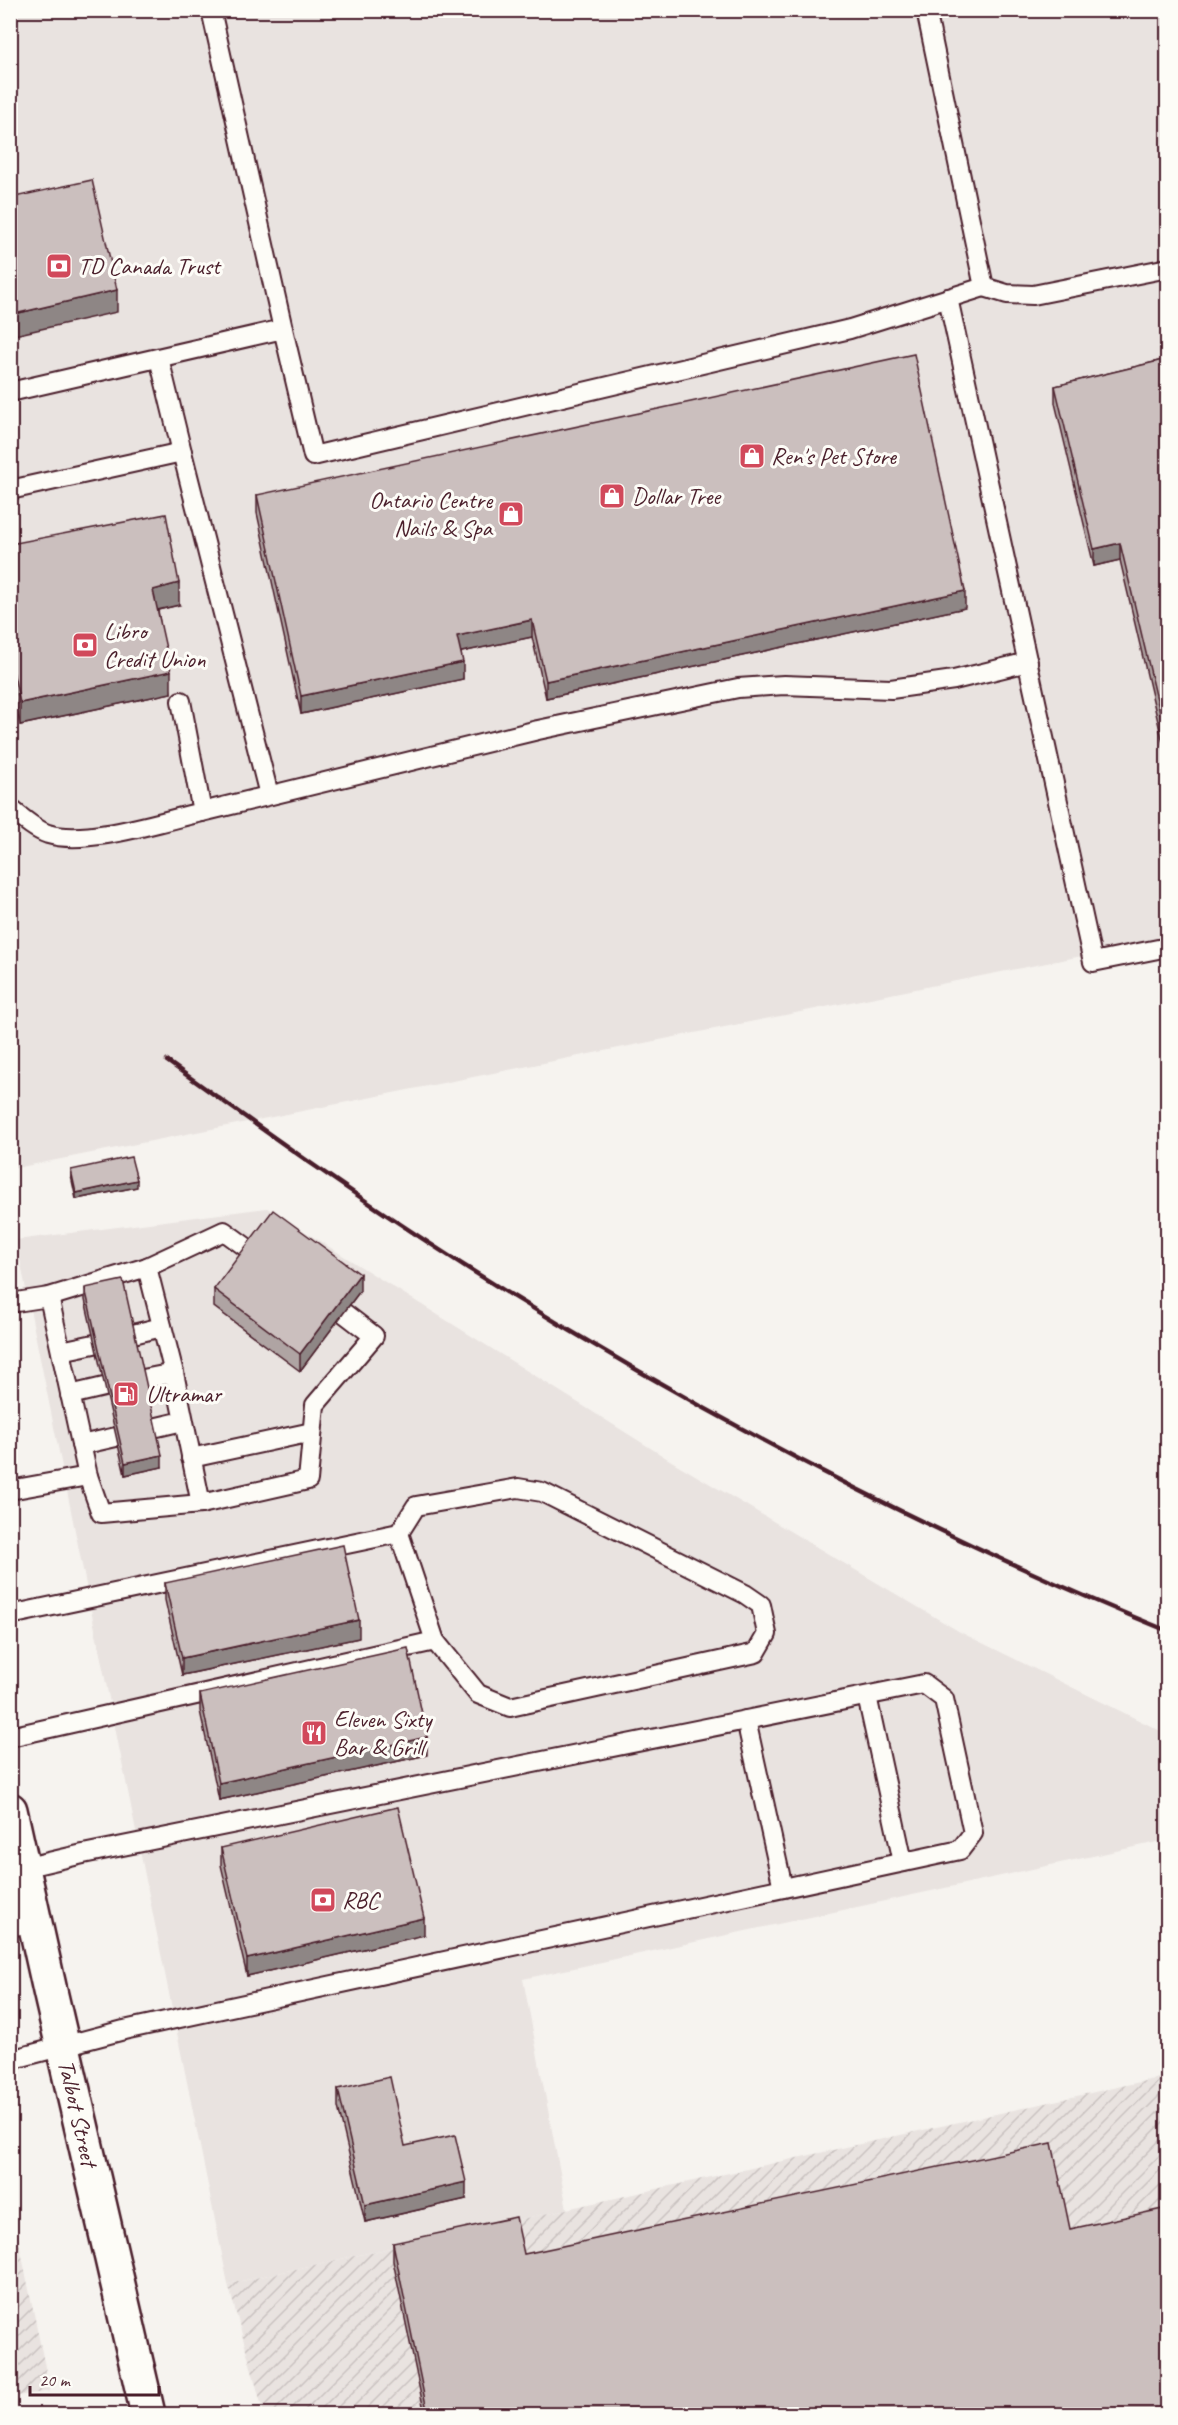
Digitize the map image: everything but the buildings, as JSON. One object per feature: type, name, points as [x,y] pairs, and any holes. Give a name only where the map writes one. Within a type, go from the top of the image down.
[{"type":"main road","name":"Talbot Street","points":[[10,1810],[23,1868],[23,1924],[62,2045],[148,2415]]},
{"type":"lane","points":[[212,10],[313,456],[850,329],[984,287],[1007,294],[1033,295],[1167,268]]},
{"type":"lane","points":[[926,10],[984,287]]},
{"type":"lane","points":[[948,298],[1093,962],[1167,947]]},
{"type":"lane","points":[[10,392],[283,329]]},
{"type":"lane","points":[[159,358],[269,795]]},
{"type":"lane","points":[[10,490],[182,452]]},
{"type":"lane","points":[[10,808],[23,819],[48,833],[78,839],[202,812],[537,730],[738,688],[784,685],[891,688],[954,681],[1028,662]]},
{"type":"lane","points":[[181,701],[202,812]]},
{"type":"lane","points":[[10,1303],[49,1297],[147,1267],[224,1231],[254,1252]]},
{"type":"lane","points":[[147,1267],[174,1373],[201,1504]]},
{"type":"lane","points":[[49,1297],[88,1476],[101,1513],[201,1504],[308,1480],[315,1405],[374,1336],[344,1313]]},
{"type":"lane","points":[[133,1334],[162,1327]]},
{"type":"lane","points":[[61,1351],[94,1344]]},
{"type":"lane","points":[[143,1379],[174,1373]]},
{"type":"lane","points":[[70,1395],[104,1387]]},
{"type":"lane","points":[[153,1428],[183,1421]]},
{"type":"lane","points":[[191,1458],[312,1432]]},
{"type":"lane","points":[[81,1444],[116,1437]]},
{"type":"lane","points":[[10,1491],[88,1476]]},
{"type":"lane","points":[[10,1615],[399,1533],[416,1506],[518,1488],[542,1492],[745,1593],[761,1605],[767,1634],[756,1653],[510,1707],[478,1694],[435,1641],[399,1533]]},
{"type":"lane","points":[[10,1737],[435,1641]]},
{"type":"lane","points":[[10,2060],[62,2045],[960,1850],[973,1833],[944,1699],[924,1684],[23,1868]]},
{"type":"lane","points":[[867,1696],[903,1862]]},
{"type":"lane","points":[[746,1720],[783,1888]]},
{"type":"shaded area","points":[[11,11],[1167,11],[1167,939],[11,1169]]},
{"type":"shaded area","points":[[267,1208],[668,1459],[960,1632],[1167,1734],[1167,1840],[523,1979],[567,2209],[228,2284],[16,1240]]},
{"type":"shaded area","points":[[1167,2076],[1167,2414],[264,2414],[228,2284]]},
{"type":"shaded area","points":[[11,2203],[50,2391],[10,2397]]},
{"type":"railway","points":[[167,1061],[391,1218],[552,1320],[637,1370],[810,1465],[898,1510],[1077,1593],[1168,1631]]},
{"type":"place","name":"TD Canada Trust","points":[[59,266]]},
{"type":"place","name":"Ren's Pet Store","points":[[752,456]]},
{"type":"place","name":"Dollar Tree","points":[[612,496]]},
{"type":"place","name":"Ontario Centre Nails & Spa","points":[[511,514]]},
{"type":"place","name":"Libro Credit Union","points":[[85,645]]},
{"type":"place","name":"Ultramar","points":[[126,1394]]},
{"type":"place","name":"Eleven Sixty Bar & Grill","points":[[314,1733]]},
{"type":"place","name":"RBC","points":[[323,1900]]}]
